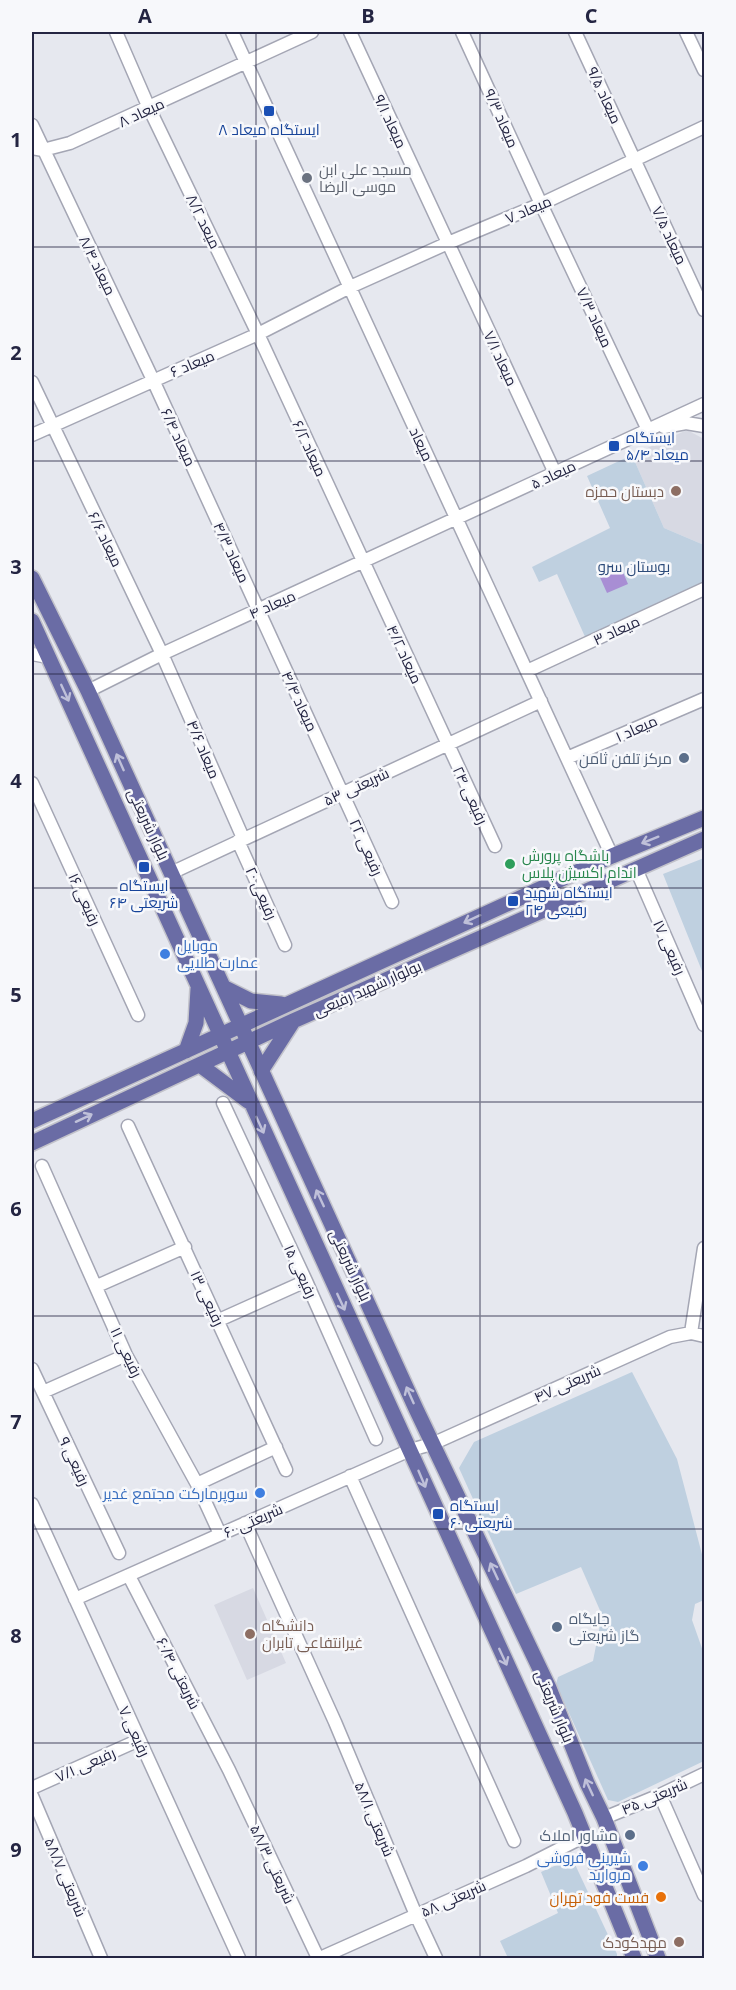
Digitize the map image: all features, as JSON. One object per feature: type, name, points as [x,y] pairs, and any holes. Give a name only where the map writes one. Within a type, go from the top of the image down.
[{"type":"main road","name":"بلوار شریعتی","points":[[32,578],[88,691],[432,1443],[549,1688],[587,1783],[604,1818],[658,1959]]},
{"type":"main road","name":"بلوار شریعتی","points":[[32,621],[585,1836],[634,1959]]},
{"type":"main road","name":"بولوار شهید رفیعی","points":[[32,1121],[612,856],[705,818]]},
{"type":"main road","name":"بولوار شهید رفیعی","points":[[32,1143],[293,1021],[705,839]]},
{"type":"main road","points":[[186,1051],[196,1023],[199,986]]},
{"type":"main road","points":[[225,988],[250,1001],[284,1005]]},
{"type":"main road","points":[[261,1071],[293,1021]]},
{"type":"main road","points":[[200,1065],[249,1101]]},
{"type":"street","name":"میعد ۸/۲","points":[[116,32],[149,108],[258,334]]},
{"type":"street","name":"میعاد","points":[[232,32],[612,856]]},
{"type":"street","name":"میعاد ۸","points":[[37,149],[70,143],[312,32]]},
{"type":"street","name":"میعاد ۹/۱","points":[[350,32],[448,243]]},
{"type":"street","name":"میعاد ۹/۳","points":[[462,32],[541,204]]},
{"type":"street","name":"میعاد ۹/۵","points":[[575,32],[635,159]]},
{"type":"street","points":[[687,32],[705,70]]},
{"type":"street","name":"میعاد ۸/۴","points":[[32,124],[37,149],[153,380]]},
{"type":"street","name":"میعاد ۷","points":[[350,287],[541,204],[705,127]]},
{"type":"street","name":"میعاد ۷/۵","points":[[635,159],[705,310]]},
{"type":"street","name":"میعاد ۷/۳","points":[[541,204],[648,430]]},
{"type":"street","name":"میعاد ۷/۱","points":[[448,243],[555,473]]},
{"type":"street","name":"میعاد ۶","points":[[32,435],[51,424],[258,334],[350,287]]},
{"type":"street","name":"میعاد ۶/۲","points":[[258,334],[362,563]]},
{"type":"street","name":"میعاد ۶/۴","points":[[153,380],[205,495]]},
{"type":"street","name":"میعاد ۶/۶","points":[[32,382],[162,654]]},
{"type":"street","points":[[648,430],[705,404]]},
{"type":"street","points":[[648,430],[686,423],[705,426]]},
{"type":"street","name":"میعاد ۵","points":[[457,518],[648,430]]},
{"type":"street","name":"میعاد ۴/۳","points":[[205,495],[258,610]]},
{"type":"street","name":"میعاد ۴","points":[[88,691],[162,654],[457,518]]},
{"type":"street","name":"میعاد ۴/۲","points":[[362,563],[447,745]]},
{"type":"street","name":"میعاد ۳","points":[[527,671],[705,589]]},
{"type":"street","name":"میعاد ۴/۴","points":[[258,610],[342,792]]},
{"type":"street","points":[[32,654],[48,657]]},
{"type":"street","name":"میعاد ۴/۶","points":[[162,654],[243,838],[238,841]]},
{"type":"street","name":"میعاد ۱","points":[[567,758],[705,699]]},
{"type":"street","name":"شریعتی ۵۳","points":[[171,873],[541,701]]},
{"type":"street","name":"رفیعی ۲۴","points":[[447,745],[495,846]]},
{"type":"street","name":"رفیعی ۱۶","points":[[32,783],[138,1015]]},
{"type":"street","name":"رفیعی ۲۲","points":[[342,792],[392,902]]},
{"type":"street","name":"رفیعی ۲۰","points":[[238,841],[285,945]]},
{"type":"street","name":"رفیعی ۱۷","points":[[636,869],[705,1025]]},
{"type":"street","points":[[693,1000],[705,1009]]},
{"type":"street","name":"رفیعی ۱۵","points":[[223,1103],[376,1439]]},
{"type":"street","name":"رفیعی ۱۳","points":[[128,1126],[286,1470]]},
{"type":"street","name":"رفیعی ۱۱","points":[[42,1166],[126,1355],[197,1484],[220,1534]]},
{"type":"street","points":[[96,1286],[185,1247]]},
{"type":"street","points":[[691,1334],[705,1248]]},
{"type":"street","points":[[219,1320],[306,1281]]},
{"type":"street","name":"شریعتی ۴۷","points":[[432,1443],[670,1337],[691,1334],[705,1336]]},
{"type":"street","points":[[43,1392],[126,1355]]},
{"type":"street","name":"رفیعی ۹","points":[[32,1369],[119,1553]]},
{"type":"street","name":"شریعتی ۶۰","points":[[75,1599],[350,1476],[432,1443]]},
{"type":"street","points":[[197,1484],[276,1448]]},
{"type":"street","points":[[350,1476],[514,1841]]},
{"type":"street","name":"رفیعی ۷","points":[[32,1504],[239,1959]]},
{"type":"street","name":"شریعتی ۵۸/۱","points":[[245,1523],[335,1722],[436,1959]]},
{"type":"street","name":"شریعتی ۶۰/۴","points":[[129,1576],[229,1770]]},
{"type":"street","name":"رفیعی ۷/۱","points":[[32,1788],[139,1740]]},
{"type":"street","name":"شریعتی ۵۸/۳","points":[[229,1770],[319,1959]]},
{"type":"street","name":"شریعتی ۴۵","points":[[604,1818],[660,1796],[705,1774]]},
{"type":"street","name":"شریعتی ۵۸/۷","points":[[32,1796],[101,1959]]},
{"type":"street","points":[[660,1796],[705,1895]]},
{"type":"street","name":"شریعتی ۵۸","points":[[319,1959],[526,1866],[585,1836]]},
{"type":"shaded area","name":"دبستان حمزه","points":[[687,430],[704,439],[704,545],[664,528],[632,455]]},
{"type":"shaded area","points":[[619,563],[628,584],[607,593],[598,573]]},
{"type":"shaded area","name":"دانشگاه غیرانتفاعی تابران","points":[[253,1588],[286,1663],[247,1680],[214,1605]]},
{"type":"green space","name":"بوستان سرو","points":[[632,455],[664,528],[704,545],[704,582],[586,639],[557,574],[539,582],[532,567],[610,528],[587,476]]},
{"type":"green space","points":[[704,858],[704,976],[663,874]]},
{"type":"green space","points":[[632,1372],[677,1459],[704,1562],[704,1600],[695,1604],[692,1620],[704,1654],[704,1761],[618,1802],[608,1800],[556,1684],[558,1677],[593,1661],[602,1615],[581,1567],[516,1594],[459,1468],[474,1442]]},
{"type":"green space","points":[[572,1858],[617,1958],[508,1958],[500,1941],[558,1913],[541,1872]]},
{"type":"place","name":"ایستگاه میعاد ۸","points":[[269,111]]},
{"type":"place","name":"مسجد علی ابن موسی الرضا","points":[[307,178]]},
{"type":"place","name":"ایستگاه میعاد ۵/۴","points":[[614,446]]},
{"type":"place","name":"دبستان حمزه","points":[[676,491]]},
{"type":"place","name":"مرکز تلفن ثامن","points":[[684,758]]},
{"type":"place","name":"باشگاه پرورش اندام اکسیژن پلاس","points":[[510,864]]},
{"type":"place","name":"ایستگاه شریعتی ۶۴","points":[[144,867]]},
{"type":"place","name":"ایستگاه شهید رفیعی ۲۴","points":[[513,901]]},
{"type":"place","name":"موبایل عمارت طلایی","points":[[165,954]]},
{"type":"place","name":"سوپرمارکت مجتمع غدیر","points":[[260,1493]]},
{"type":"place","name":"ایستگاه شریعتی ۶۰","points":[[438,1514]]},
{"type":"place","name":"جایگاه گاز شریعتی","points":[[557,1627]]},
{"type":"place","name":"دانشگاه غیرانتفاعی تابران","points":[[250,1634]]},
{"type":"place","name":"مشاور املاک","points":[[630,1835]]},
{"type":"place","name":"شیرینی فروشی مروارید","points":[[643,1866]]},
{"type":"place","name":"فست فود تهران","points":[[661,1897]]},
{"type":"place","name":"مهدکودک","points":[[679,1942]]}]
